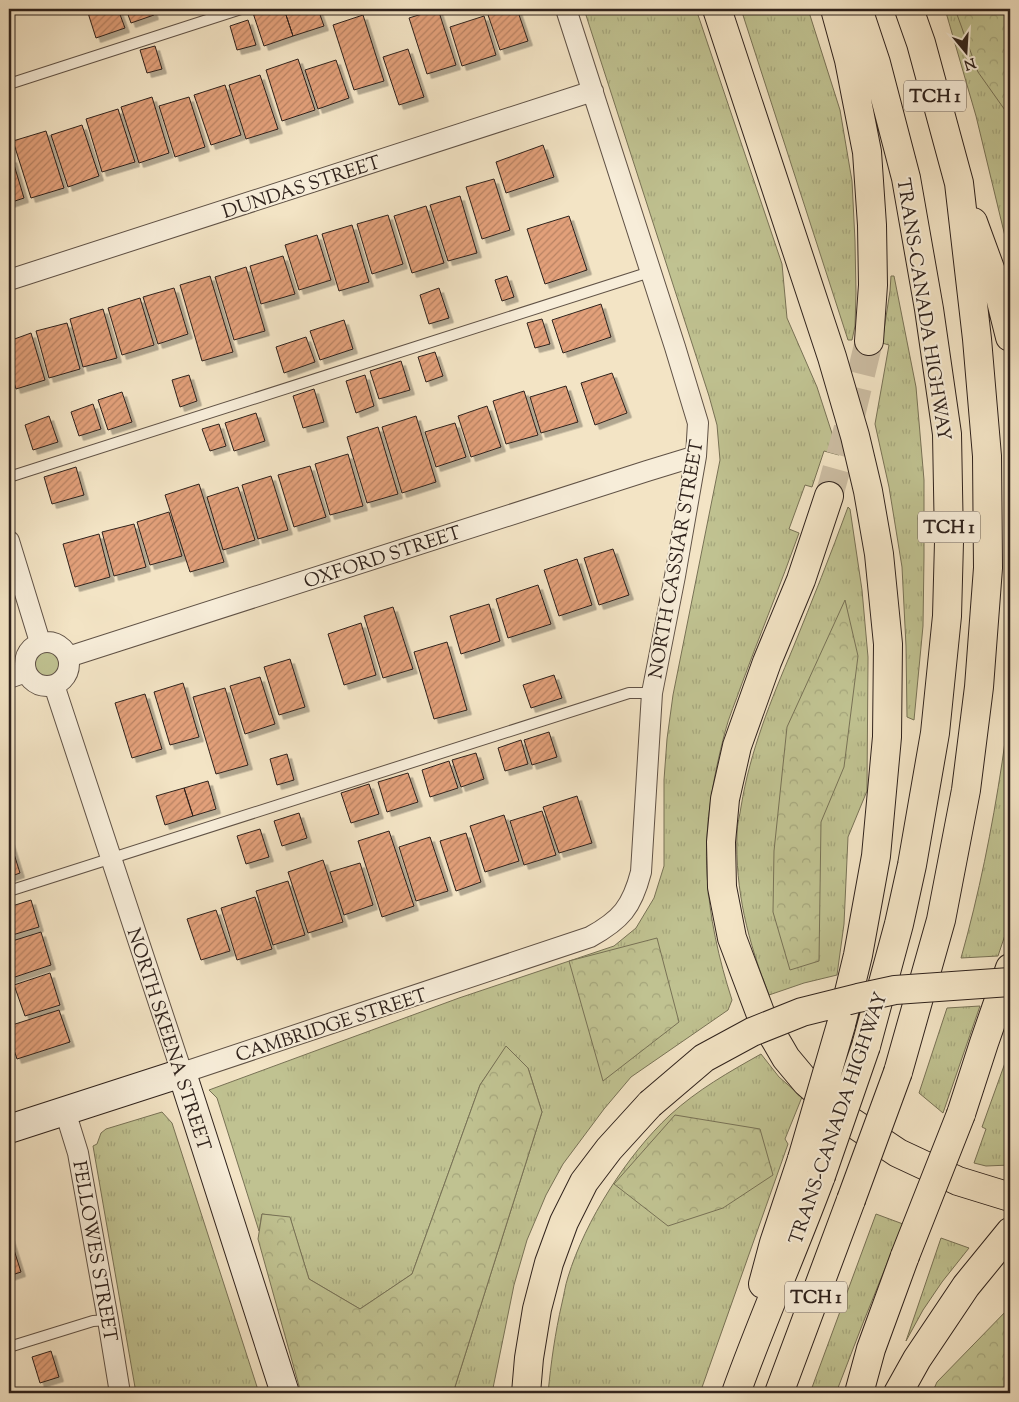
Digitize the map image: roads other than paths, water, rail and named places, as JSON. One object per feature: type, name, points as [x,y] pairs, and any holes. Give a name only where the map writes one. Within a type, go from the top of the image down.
[{"type":"highway","points":[[717,9],[832,357],[855,436],[868,491],[879,554],[888,644],[887,737],[876,856],[858,955],[841,1025],[812,1168]]},
{"type":"highway","points":[[835,9],[848,60],[867,152],[872,225],[873,285],[869,341]]},
{"type":"highway","name":"TRANS-CANADA HIGHWAY","points":[[736,1393],[748,1359],[801,1231],[812,1168],[866,1046],[899,924],[912,865],[935,733],[947,616],[949,542],[947,434],[930,308],[906,178],[876,63],[858,9]]},
{"type":"highway","name":"TRANS-CANADA HIGHWAY","points":[[780,1393],[898,1072],[940,920],[966,790],[979,687],[988,568],[987,456],[977,339],[959,183],[921,43],[909,9]]},
{"type":"highway","points":[[959,183],[999,293],[1010,337]]},
{"type":"highway","points":[[828,496],[800,580],[767,662],[737,746],[725,799],[721,842],[722,887],[732,938],[761,1016],[786,1058],[806,1082],[850,1121],[898,1152],[958,1181],[1010,1197]]},
{"type":"highway","points":[[859,1393],[871,1349],[904,1256],[961,1114],[1010,968]]},
{"type":"highway","points":[[526,1393],[529,1358],[537,1309],[549,1263],[564,1222],[584,1182],[609,1149],[650,1104],[704,1058],[752,1032],[802,1012],[858,998],[895,990],[1010,982]]},
{"type":"highway","points":[[898,1393],[966,1286],[1010,1232]]},
{"type":"street","name":"NORTH CASSIAR STREET","points":[[566,9],[698,424],[696,456],[652,694],[641,872],[636,892]]},
{"type":"street","name":"DUNDAS STREET","points":[[9,280],[592,92]]},
{"type":"street","name":"OXFORD STREET","points":[[68,657],[647,470],[696,456]]},
{"type":"street","points":[[9,541],[40,642]]},
{"type":"street","points":[[40,642],[56,643],[63,648],[68,657],[70,664],[68,673],[62,681],[54,686],[45,687],[17,675],[26,654],[32,646],[40,642]]},
{"type":"street","name":"NORTH SKEENA STREET","points":[[54,686],[285,1393]]},
{"type":"street","name":"CAMBRIDGE STREET","points":[[9,1129],[590,937],[603,930],[622,914],[636,892]]},
{"type":"street","name":"FELLOWES STREET","points":[[65,1111],[78,1153],[120,1393]]},
{"type":"lane","points":[[9,84],[241,9]]},
{"type":"lane","points":[[9,477],[650,272]]},
{"type":"lane","points":[[9,891],[629,692],[652,694]]},
{"type":"lane","points":[[9,1347],[93,1321],[108,1320]]},
{"type":"tunnel","points":[[829,496],[869,341]]}]
